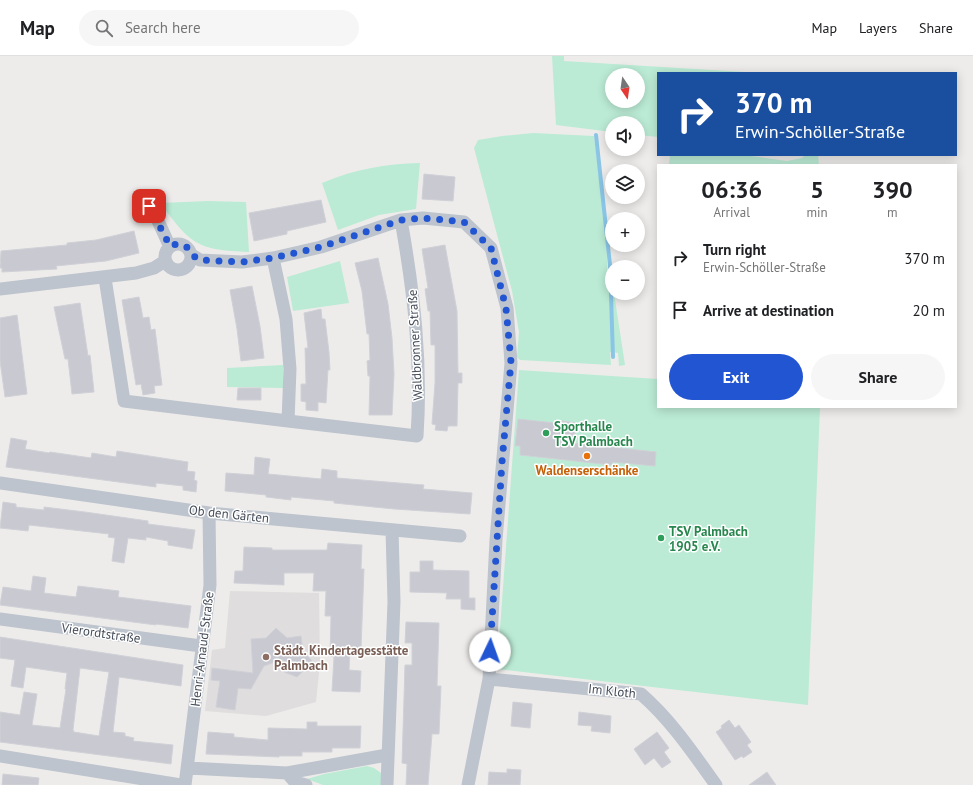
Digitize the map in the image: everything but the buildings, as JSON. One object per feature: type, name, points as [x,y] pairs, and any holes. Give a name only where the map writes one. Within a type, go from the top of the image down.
[{"type":"street","points":[[148,199],[170,246]]},
{"type":"street","points":[[192,255],[191,262],[187,267],[180,270],[171,268],[165,261],[165,254],[170,246],[175,244],[183,244],[192,255],[200,260],[242,262],[273,258],[321,247],[401,220],[423,218],[464,222],[491,248],[506,308],[511,362],[497,532],[489,679],[468,785]]},
{"type":"street","name":"Waldbronner Straße","points":[[105,278],[124,401],[417,436],[420,398],[418,343],[411,275],[401,220]]},
{"type":"street","points":[[273,258],[286,319],[290,369],[288,421]]},
{"type":"street","points":[[0,289],[105,278],[154,268],[165,261]]},
{"type":"street","name":"Ob den Gärten","points":[[0,483],[209,513],[460,536]]},
{"type":"street","name":"Henri-Arnaud-Straße","points":[[185,785],[201,646],[210,585],[209,513]]},
{"type":"street","points":[[387,785],[394,602],[392,530]]},
{"type":"street","name":"Vierordtstraße","points":[[0,619],[201,646]]},
{"type":"street","name":"Im Kloth","points":[[489,679],[641,694],[658,709],[673,726],[716,785]]},
{"type":"street","points":[[188,768],[287,773],[387,755]]},
{"type":"street","points":[[0,756],[181,785]]},
{"type":"street","points":[[287,773],[294,782],[306,785]]},
{"type":"shaded area","name":"Städt. Kindertagesstätte Palmbach","points":[[230,591],[319,593],[320,664],[316,702],[266,716],[205,711],[212,650],[225,648]]},
{"type":"green space","points":[[552,56],[564,56],[564,61],[745,72],[657,72],[657,137],[645,136],[645,116],[605,116],[605,131],[556,125]]},
{"type":"green space","points":[[533,133],[594,136],[605,222],[605,252],[607,252],[607,260],[605,260],[605,300],[615,300],[625,365],[619,366],[618,353],[610,352],[611,365],[520,360],[517,357],[519,332],[512,291],[474,148],[478,140]]},
{"type":"green space","points":[[670,156],[751,156],[787,161],[802,158],[804,156],[818,156],[819,164],[669,164]]},
{"type":"green space","points":[[420,163],[416,209],[379,215],[338,230],[322,183],[346,174],[370,168]]},
{"type":"green space","points":[[208,201],[246,202],[249,252],[217,249],[196,242],[180,228],[160,203]]},
{"type":"green space","points":[[340,261],[349,303],[293,311],[287,277]]},
{"type":"green space","points":[[283,365],[283,388],[227,387],[227,368]]},
{"type":"green space","name":"TSV Palmbach 1905 e.V.","points":[[519,370],[657,379],[657,408],[820,408],[808,705],[497,669]]},
{"type":"green space","points":[[367,766],[374,768],[381,773],[384,785],[323,785],[307,779],[324,774]]},
{"type":"waterway","points":[[596,135],[610,265],[613,357]]},
{"type":"place","name":"Sporthalle TSV Palmbach","points":[[546,433]]},
{"type":"place","name":"Waldenserschänke","points":[[587,456]]},
{"type":"place","name":"TSV Palmbach 1905 e.V.","points":[[661,538]]},
{"type":"place","name":"Städt. Kindertagesstätte Palmbach","points":[[266,657]]},
{"type":"route","points":[[149,206],[170,246],[175,244],[183,244],[192,255],[200,260],[207,261],[242,262],[273,258],[321,247],[401,220],[423,218],[464,222],[491,248],[506,308],[511,362],[496,540],[490,651]]}]
